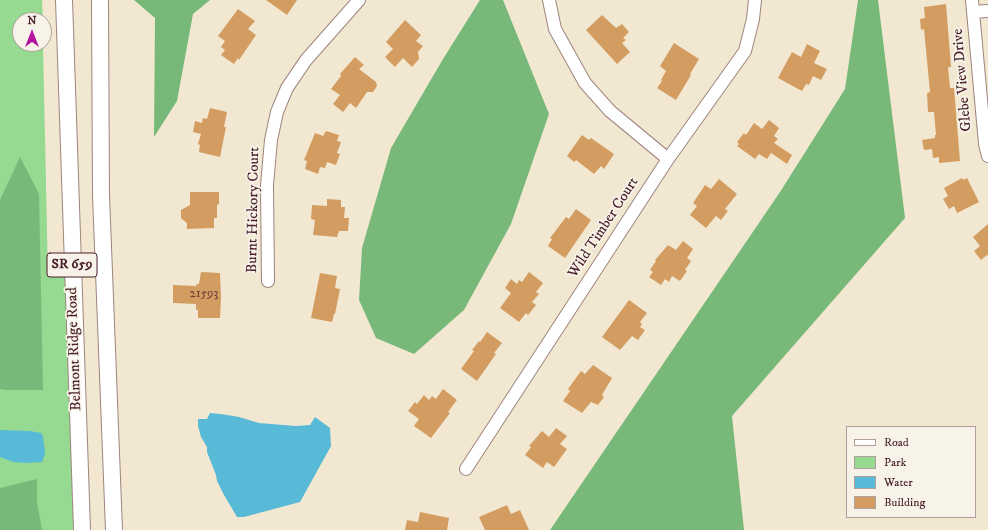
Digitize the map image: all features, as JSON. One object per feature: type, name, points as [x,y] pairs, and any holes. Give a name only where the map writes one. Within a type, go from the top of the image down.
[{"type":"main road","name":"Belmont Ridge Road","points":[[64,0],[82,530]]},
{"type":"main road","name":"SR 659","points":[[100,0],[101,195],[114,530]]},
{"type":"street","name":"Burnt Hickory Court","points":[[268,281],[267,185],[271,140],[277,112],[287,88],[306,60],[359,0]]},
{"type":"street","points":[[549,0],[555,29],[585,83],[610,111],[668,159]]},
{"type":"street","name":"Wild Timber Court","points":[[466,468],[668,159],[745,51],[753,19],[755,0]]},
{"type":"street","name":"Glebe View Drive","points":[[972,0],[985,144],[988,156]]},
{"type":"street","points":[[973,12],[988,11]]},
{"type":"green space","points":[[0,0],[42,0],[43,12],[12,12],[12,52],[43,52],[48,276],[77,275],[87,530],[0,530]]},
{"type":"green space","points":[[134,0],[210,0],[193,14],[177,101],[154,137],[155,18]]},
{"type":"green space","points":[[480,0],[503,0],[549,114],[511,224],[464,310],[414,354],[376,338],[359,300],[362,248],[391,148],[443,59]]},
{"type":"green space","points":[[858,0],[878,0],[905,218],[732,416],[744,530],[550,530],[780,192],[845,89]]},
{"type":"green space","points":[[20,157],[39,194],[43,390],[0,389],[0,200]]},
{"type":"green space","points":[[37,479],[37,502],[42,530],[0,530],[0,488]]},
{"type":"water","points":[[210,413],[239,417],[259,423],[296,426],[310,425],[315,417],[330,428],[331,446],[300,502],[244,517],[237,517],[217,481],[207,452],[207,447],[201,437],[198,426],[198,419],[207,419]]},
{"type":"water","points":[[0,430],[41,433],[43,436],[45,454],[42,462],[13,462],[0,457]]},
{"type":"building","points":[[266,0],[297,0],[287,15]]},
{"type":"building","points":[[946,4],[951,67],[948,67],[950,88],[954,88],[960,161],[939,163],[939,157],[933,158],[932,149],[924,150],[922,140],[935,138],[936,135],[934,112],[928,112],[927,93],[930,92],[924,29],[921,30],[920,19],[925,18],[924,7]]},
{"type":"building","points":[[238,9],[255,21],[248,29],[256,35],[239,60],[238,58],[234,64],[221,55],[225,50],[221,47],[225,41],[218,36]]},
{"type":"building","points":[[602,15],[616,28],[622,24],[629,32],[623,38],[626,40],[622,43],[630,52],[617,64],[586,30]]},
{"type":"building","points":[[405,20],[421,35],[416,41],[423,46],[418,52],[419,59],[412,67],[403,58],[395,67],[385,57],[393,49],[386,42]]},
{"type":"building","points":[[674,43],[699,59],[676,100],[657,88],[666,71],[660,66]]},
{"type":"building","points":[[807,44],[820,51],[814,63],[827,69],[821,80],[813,76],[809,85],[806,84],[802,91],[778,78],[792,52],[801,57]]},
{"type":"building","points":[[355,57],[364,65],[359,69],[376,82],[377,86],[373,92],[367,92],[356,108],[350,103],[343,112],[333,104],[340,95],[331,89],[341,76],[340,74]]},
{"type":"building","points":[[210,108],[227,112],[224,127],[226,127],[220,157],[199,152],[200,145],[198,144],[201,134],[193,132],[195,121],[202,123],[203,118],[207,119]]},
{"type":"building","points":[[769,120],[779,128],[774,136],[778,139],[774,143],[792,155],[787,164],[771,153],[767,159],[759,154],[755,159],[737,146],[739,144],[737,142],[744,133],[746,135],[754,123],[762,129]]},
{"type":"building","points":[[326,131],[339,135],[337,141],[341,142],[337,153],[340,154],[336,165],[327,162],[325,168],[320,167],[318,174],[305,169],[307,161],[304,160],[315,133],[323,136]]},
{"type":"building","points":[[582,135],[589,140],[591,138],[614,154],[604,169],[601,166],[594,174],[576,160],[574,162],[567,156]]},
{"type":"building","points":[[962,178],[963,180],[967,178],[979,202],[957,213],[954,206],[949,209],[943,199],[948,196],[944,188]]},
{"type":"building","points":[[719,179],[737,194],[725,209],[728,211],[721,220],[716,216],[706,228],[690,215],[697,206],[693,203],[705,185],[711,189]]},
{"type":"building","points":[[190,192],[219,192],[219,204],[217,205],[217,218],[214,218],[214,228],[187,229],[187,223],[181,218],[181,210],[190,205]]},
{"type":"building","points":[[327,199],[341,200],[341,207],[345,207],[344,218],[349,218],[348,231],[339,231],[337,237],[313,235],[315,220],[311,219],[312,205],[327,206]]},
{"type":"building","points":[[576,209],[591,220],[565,258],[548,246],[552,239],[550,238],[566,217],[569,219]]},
{"type":"building","points":[[988,224],[988,256],[987,255],[981,260],[974,251],[980,246],[973,237]]},
{"type":"building","points":[[683,241],[693,249],[687,258],[691,261],[685,270],[687,271],[680,281],[672,276],[669,282],[665,279],[661,285],[649,277],[653,272],[650,270],[656,261],[655,260],[668,245],[676,250]]},
{"type":"building","points":[[201,272],[220,273],[220,318],[198,318],[196,304],[173,303],[173,285],[196,286],[199,284]]},
{"type":"building","points":[[529,272],[543,283],[536,292],[539,294],[532,302],[536,305],[528,315],[526,313],[519,322],[500,308],[511,293],[505,288],[511,279],[517,284],[519,280],[522,282]]},
{"type":"building","points":[[320,273],[337,276],[335,288],[340,289],[332,322],[311,318]]},
{"type":"building","points":[[629,300],[647,313],[640,322],[642,324],[640,327],[645,330],[638,340],[632,336],[620,350],[602,337]]},
{"type":"building","points":[[487,332],[502,343],[477,381],[461,369],[474,351],[472,350]]},
{"type":"building","points":[[593,365],[612,378],[602,395],[604,397],[598,405],[591,402],[582,413],[563,401],[570,391],[568,389],[581,371],[585,374]]},
{"type":"building","points":[[443,389],[457,400],[448,412],[450,413],[431,438],[414,426],[419,419],[408,411],[415,402],[417,404],[424,395],[429,400],[432,396],[436,399]]},
{"type":"building","points":[[556,428],[567,436],[560,444],[567,449],[554,467],[547,462],[543,468],[525,455],[531,447],[529,446],[542,431],[549,437]]},
{"type":"building","points":[[507,505],[511,514],[520,510],[529,530],[485,530],[479,517]]},
{"type":"building","points":[[420,512],[449,518],[447,530],[405,530],[407,520],[418,522]]}]
